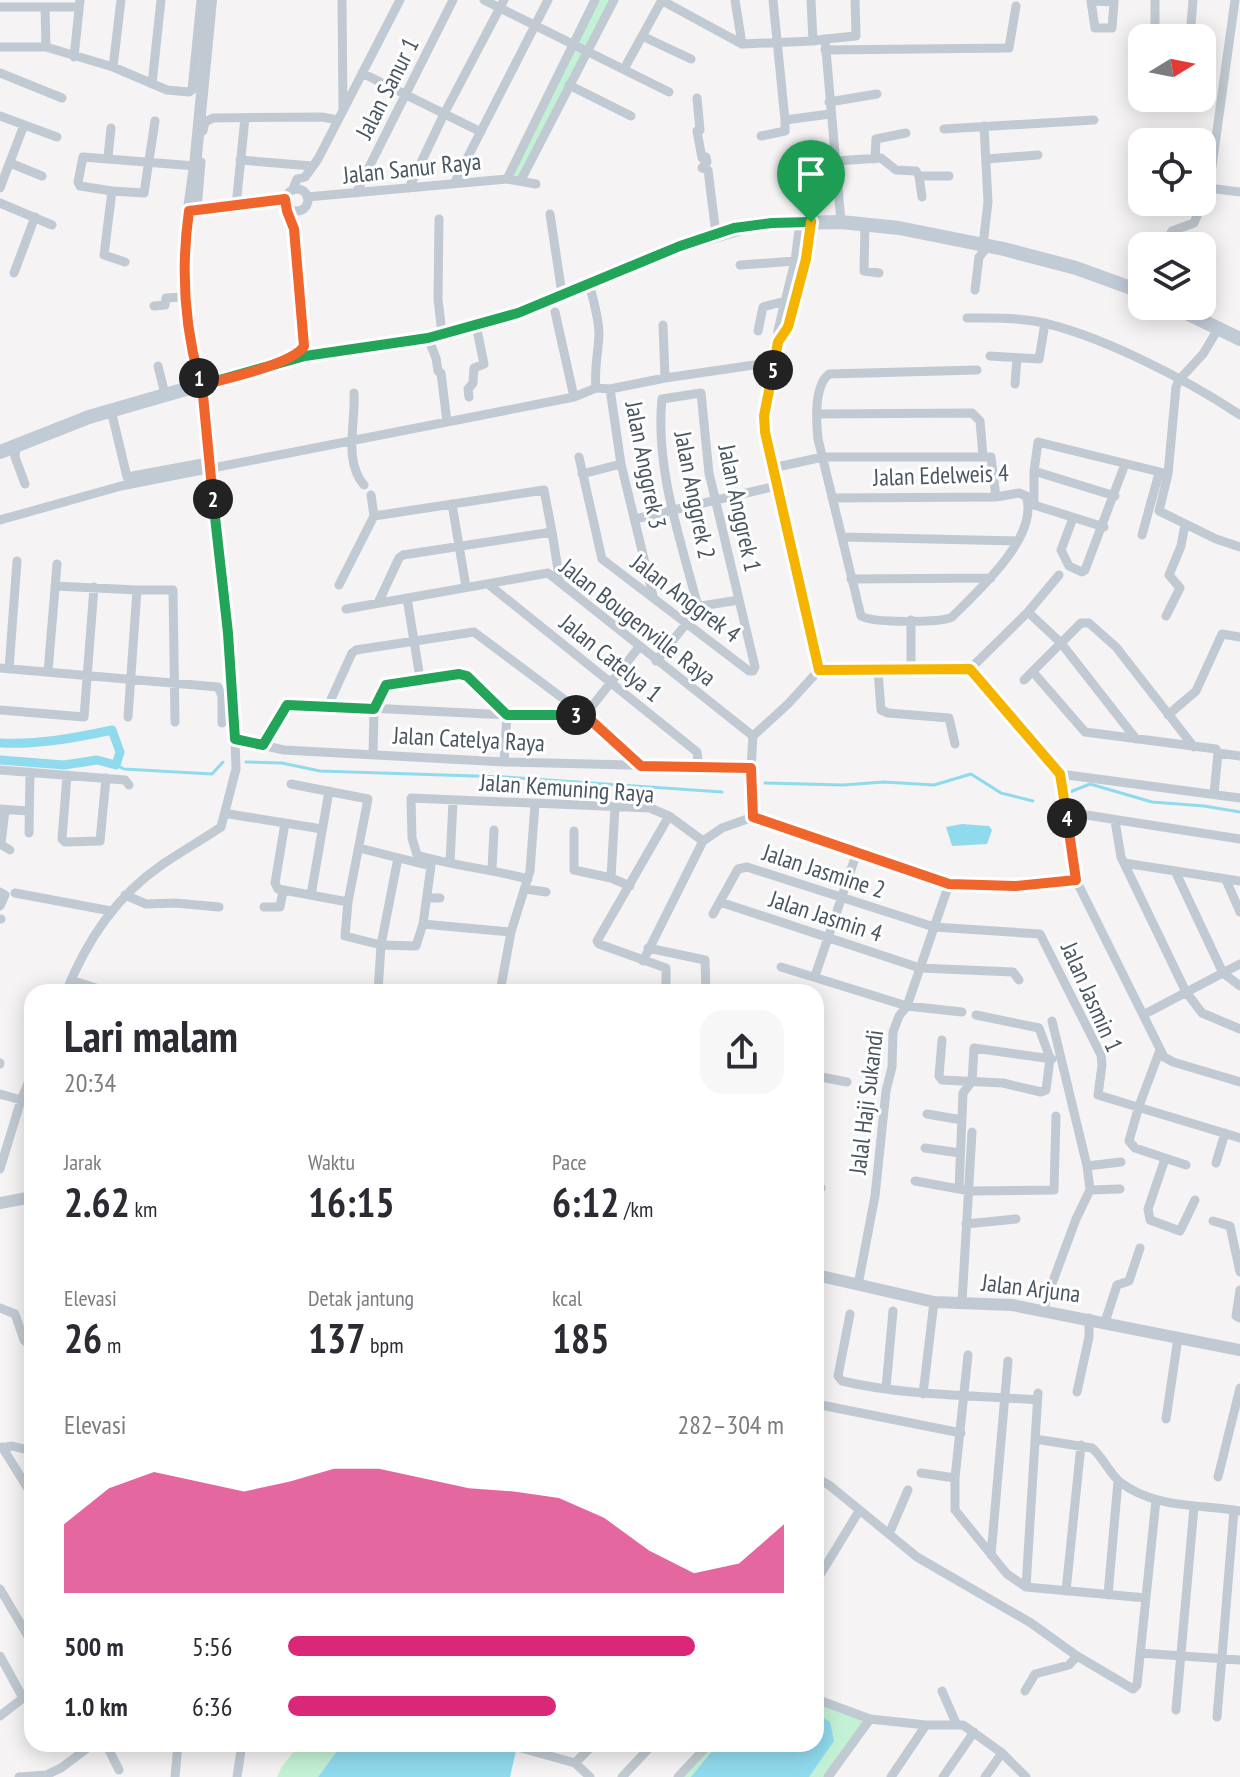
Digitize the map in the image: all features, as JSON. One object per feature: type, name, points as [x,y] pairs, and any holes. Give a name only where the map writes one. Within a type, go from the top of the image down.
[{"type":"main road","points":[[0,452],[111,410],[270,365],[305,356],[435,336],[518,313],[716,234],[755,224],[865,223],[986,245],[1076,268],[1128,286]]},
{"type":"main road","points":[[1200,320],[1240,339]]},
{"type":"street","points":[[113,67],[121,0]]},
{"type":"street","points":[[152,84],[161,0]]},
{"type":"street","points":[[0,47],[46,47],[113,67],[169,91],[189,92],[192,90],[201,0]]},
{"type":"street","points":[[193,210],[211,0]]},
{"type":"street","points":[[341,115],[342,0]]},
{"type":"street","points":[[342,13],[349,0]]},
{"type":"street","points":[[193,210],[285,200],[297,179],[305,177],[312,166],[400,0]]},
{"type":"street","name":"Jalan Sanur 1","points":[[356,193],[453,0]]},
{"type":"street","points":[[484,0],[502,4],[535,25],[669,92]]},
{"type":"street","points":[[455,182],[548,0]]},
{"type":"street","points":[[507,179],[595,0]]},
{"type":"street","points":[[521,180],[614,0]]},
{"type":"street","points":[[624,69],[662,0],[742,44],[813,41],[825,45],[1009,48],[1016,6]]},
{"type":"street","points":[[735,0],[742,44]]},
{"type":"street","points":[[761,136],[785,131],[773,0]]},
{"type":"street","points":[[811,0],[813,41]]},
{"type":"street","points":[[825,45],[856,36],[855,0]]},
{"type":"street","points":[[1155,0],[1155,24]]},
{"type":"street","points":[[1191,24],[1193,0]]},
{"type":"street","points":[[1216,137],[1235,0]]},
{"type":"street","points":[[0,7],[79,4],[74,57]]},
{"type":"street","points":[[409,188],[502,4]]},
{"type":"street","points":[[45,7],[46,47]]},
{"type":"street","points":[[642,36],[691,59]]},
{"type":"street","points":[[825,45],[841,222]]},
{"type":"street","points":[[0,73],[62,98]]},
{"type":"street","points":[[362,73],[481,132]]},
{"type":"street","points":[[569,85],[631,116]]},
{"type":"street","points":[[829,102],[877,94]]},
{"type":"street","points":[[697,98],[701,123],[697,139],[702,158],[706,157],[707,162],[702,168],[708,170],[716,234]]},
{"type":"street","points":[[785,120],[830,114]]},
{"type":"street","points":[[69,984],[89,942],[125,895],[161,865],[221,827],[236,764],[228,633],[208,465],[204,384],[200,382],[198,374],[184,297],[184,244],[193,210],[205,122],[213,118],[341,115]]},
{"type":"street","points":[[0,116],[57,137]]},
{"type":"street","points":[[236,206],[245,118]]},
{"type":"street","points":[[944,129],[1094,120]]},
{"type":"street","points":[[155,121],[148,162],[144,193],[82,188],[78,182],[85,156],[108,157],[148,162],[195,166]]},
{"type":"street","points":[[0,188],[24,125]]},
{"type":"street","points":[[975,290],[979,257],[986,245],[988,202],[984,126]]},
{"type":"street","points":[[108,157],[111,128]]},
{"type":"street","points":[[875,159],[876,139],[906,133]]},
{"type":"street","points":[[987,159],[1038,155]]},
{"type":"street","points":[[835,161],[882,159],[899,171],[916,171],[922,197]]},
{"type":"street","points":[[240,160],[312,166]]},
{"type":"street","points":[[10,163],[42,176]]},
{"type":"street","points":[[919,176],[949,176]]},
{"type":"street","name":"Jalan Sanur Raya","points":[[307,197],[507,179],[536,184]]},
{"type":"street","points":[[285,200],[290,210],[298,212],[306,207],[307,197],[301,190],[293,189]]},
{"type":"street","points":[[1216,189],[1240,192]]},
{"type":"street","points":[[112,191],[104,254],[112,260],[125,262]]},
{"type":"street","points":[[270,365],[296,355],[304,346],[294,229],[285,200]]},
{"type":"street","points":[[0,203],[52,225]]},
{"type":"street","points":[[550,214],[562,294]]},
{"type":"street","points":[[1171,232],[1194,223],[1197,216]]},
{"type":"street","points":[[14,273],[35,217]]},
{"type":"street","points":[[439,219],[435,336],[447,422]]},
{"type":"street","points":[[805,222],[778,330],[764,416],[772,468],[819,670]]},
{"type":"street","points":[[778,342],[788,327],[806,259],[805,222]]},
{"type":"street","points":[[865,223],[864,271],[879,273]]},
{"type":"street","points":[[740,265],[795,261]]},
{"type":"street","points":[[589,283],[598,323],[594,371],[596,388]]},
{"type":"street","points":[[154,306],[165,305],[166,298],[184,297]]},
{"type":"street","points":[[758,331],[763,307],[785,301]]},
{"type":"street","points":[[555,312],[574,397]]},
{"type":"street","points":[[967,318],[1012,318],[1045,323],[1126,354],[1240,415]]},
{"type":"street","points":[[990,356],[1039,359],[1045,323]]},
{"type":"street","points":[[469,397],[474,368],[484,364],[476,325]]},
{"type":"street","points":[[663,325],[665,378]]},
{"type":"street","points":[[1218,329],[1200,358],[1179,380],[1174,394],[1159,511],[1240,547]]},
{"type":"street","points":[[1015,384],[1017,358]]},
{"type":"street","points":[[124,473],[134,477],[351,441],[574,397],[596,388],[610,389],[774,362]]},
{"type":"street","points":[[158,366],[165,394]]},
{"type":"street","points":[[977,370],[829,374],[822,381],[817,414],[818,439],[863,618],[948,619],[991,578],[1018,541]]},
{"type":"street","name":"Jalan Anggrek 3","points":[[610,389],[621,464],[653,596]]},
{"type":"street","points":[[354,393],[351,441],[358,477],[364,485]]},
{"type":"street","name":"Jalan Anggrek 1","points":[[662,399],[702,393],[706,449],[715,501],[755,667],[753,671]]},
{"type":"street","name":"Jalan Anggrek 2","points":[[662,399],[661,442],[674,510],[698,604],[739,600]]},
{"type":"street","points":[[111,410],[124,473],[121,486]]},
{"type":"street","points":[[817,414],[972,413],[980,421],[983,456]]},
{"type":"street","points":[[1104,527],[1034,505],[1038,442],[1164,474]]},
{"type":"street","points":[[16,446],[15,457],[25,484]]},
{"type":"street","name":"Jalan Anggrek 4","points":[[579,457],[602,559],[753,671]]},
{"type":"street","points":[[772,468],[823,457],[991,457],[996,497]]},
{"type":"street","points":[[582,474],[621,464]]},
{"type":"street","points":[[1073,518],[1061,550],[1069,566],[1079,572],[1085,570],[1104,527],[1125,464]]},
{"type":"street","points":[[0,520],[208,465]]},
{"type":"street","points":[[1034,471],[1115,496]]},
{"type":"street","points":[[1142,535],[1164,474]]},
{"type":"street","points":[[374,516],[543,486],[560,582]]},
{"type":"street","points":[[635,519],[776,486]]},
{"type":"street","name":"Jalan Edelweis 4","points":[[832,498],[996,497],[1024,494],[1028,501],[1029,519],[1018,541]]},
{"type":"street","points":[[339,585],[374,516],[371,495]]},
{"type":"street","points":[[452,504],[466,587]]},
{"type":"street","points":[[1166,616],[1180,592],[1180,586],[1169,575],[1181,546],[1185,524]]},
{"type":"street","points":[[378,603],[399,558],[459,545],[552,532]]},
{"type":"street","points":[[842,537],[1018,541]]},
{"type":"street","points":[[17,561],[4,668],[219,687],[222,723]]},
{"type":"street","points":[[48,672],[57,564]]},
{"type":"street","name":"Jalan Bougenville Raya","points":[[346,609],[542,573],[552,575],[753,736]]},
{"type":"street","points":[[753,817],[753,736],[819,670],[970,669],[1028,612],[1059,575]]},
{"type":"street","points":[[851,579],[991,578]]},
{"type":"street","name":"Jalan Catelya 1","points":[[488,584],[697,752],[699,768]]},
{"type":"street","points":[[55,586],[137,590],[172,588],[175,592],[175,722]]},
{"type":"street","points":[[0,710],[84,717],[94,587]]},
{"type":"street","points":[[128,717],[137,590]]},
{"type":"street","points":[[407,598],[420,678]]},
{"type":"street","points":[[1028,612],[1061,643],[1136,739]]},
{"type":"street","points":[[911,620],[911,671]]},
{"type":"street","points":[[1024,680],[1081,623],[1091,624],[1116,647],[1194,747]]},
{"type":"street","points":[[656,661],[686,624]]},
{"type":"street","points":[[328,706],[354,651],[476,633],[585,715],[641,766]]},
{"type":"street","points":[[1168,715],[1196,691],[1222,634],[1240,637]]},
{"type":"street","points":[[585,715],[639,647]]},
{"type":"street","points":[[970,669],[1060,774],[1076,880],[1160,1050],[1169,1060],[1240,1082]]},
{"type":"street","points":[[878,671],[881,710],[949,718],[955,744]]},
{"type":"street","points":[[1033,672],[1082,730],[1089,733],[1214,748],[1218,753],[1240,756]]},
{"type":"street","points":[[373,755],[374,709],[384,686],[420,678],[464,674],[507,715]]},
{"type":"street","points":[[263,745],[287,705],[507,715],[585,715]]},
{"type":"street","points":[[504,762],[507,715]]},
{"type":"street","name":"Jalan Catelya Raya","points":[[235,739],[275,750],[504,762],[751,768]]},
{"type":"street","points":[[1214,794],[1218,753]]},
{"type":"street","points":[[0,770],[125,780],[129,785]]},
{"type":"street","points":[[29,833],[30,772]]},
{"type":"street","points":[[1060,774],[1240,798]]},
{"type":"street","points":[[67,775],[62,839],[65,842],[100,841],[106,778]]},
{"type":"street","points":[[291,784],[368,799],[343,935],[381,945],[416,946],[423,924],[431,866],[359,848]]},
{"type":"street","points":[[311,895],[329,791]]},
{"type":"street","name":"Jalan Kemuning Raya","points":[[450,863],[417,855],[412,838],[412,798],[650,808],[669,816],[703,841]]},
{"type":"street","points":[[453,801],[450,863],[492,869],[546,892]]},
{"type":"street","points":[[501,984],[511,932],[527,884],[535,804]]},
{"type":"street","points":[[611,878],[615,807]]},
{"type":"street","points":[[4,846],[3,810],[28,811]]},
{"type":"street","points":[[1067,812],[1240,839]]},
{"type":"street","points":[[229,814],[322,829]]},
{"type":"street","points":[[666,968],[597,942],[669,816]]},
{"type":"street","points":[[643,961],[703,841],[722,828],[753,817],[949,884],[1015,886],[1076,880]]},
{"type":"street","points":[[1115,821],[1124,863],[1186,992],[1202,1013],[1240,1029]]},
{"type":"street","points":[[285,823],[275,883],[278,889],[348,902]]},
{"type":"street","points":[[492,869],[494,830]]},
{"type":"street","points":[[574,831],[574,870],[611,878],[630,886]]},
{"type":"street","points":[[815,976],[857,852]]},
{"type":"street","points":[[379,984],[381,945],[398,858]]},
{"type":"street","points":[[1124,863],[1240,881]]},
{"type":"street","name":"Jalan Jasmine 2","points":[[720,902],[738,869],[745,867],[934,927]]},
{"type":"street","points":[[1176,873],[1223,973],[1240,986]]},
{"type":"street","points":[[1226,880],[1240,912]]},
{"type":"street","name":"Jalal Haji Sukandi","points":[[858,1285],[875,1196],[884,1104],[892,1067],[893,1032],[907,1006],[949,884]]},
{"type":"street","points":[[264,907],[280,907],[283,891]]},
{"type":"street","points":[[0,892],[5,895],[0,906]]},
{"type":"street","points":[[15,893],[111,911]]},
{"type":"street","points":[[125,895],[146,904],[219,907]]},
{"type":"street","points":[[427,898],[440,898]]},
{"type":"street","points":[[713,914],[720,902]]},
{"type":"street","name":"Jalan Jasmin 4","points":[[720,902],[920,968],[1013,972],[1019,980]]},
{"type":"street","points":[[423,924],[511,932]]},
{"type":"street","name":"Jalan Jasmin 1","points":[[934,927],[1037,933],[1042,936],[1101,1055],[1098,1095],[1139,1106]]},
{"type":"street","points":[[648,948],[706,961],[706,984]]},
{"type":"street","points":[[666,984],[670,954]]},
{"type":"street","points":[[1143,1015],[1240,964]]},
{"type":"street","points":[[781,967],[907,1006],[962,1012]]},
{"type":"street","points":[[71,980],[83,984]]},
{"type":"street","points":[[942,1040],[940,1078],[1003,1083],[1041,1092],[1046,1090],[1056,1059],[1038,1026],[976,1015]]},
{"type":"street","points":[[1044,1312],[1076,1219],[1090,1190],[1087,1166],[1056,1059],[1052,1021]]},
{"type":"street","points":[[962,1302],[966,1224],[960,1153],[963,1093],[972,1081],[974,1049],[1056,1059]]},
{"type":"street","points":[[1160,1050],[1139,1106],[1130,1144],[1186,1165]]},
{"type":"street","points":[[824,1078],[847,1082]]},
{"type":"street","points":[[0,1094],[24,1096]]},
{"type":"street","points":[[0,1169],[24,1099]]},
{"type":"street","points":[[1139,1106],[1240,1138]]},
{"type":"street","points":[[927,1114],[962,1120]]},
{"type":"street","points":[[915,1181],[964,1190],[1054,1190],[1056,1116]]},
{"type":"street","points":[[964,1190],[972,1132]]},
{"type":"street","points":[[1216,1163],[1225,1133]]},
{"type":"street","points":[[925,1148],[960,1153]]},
{"type":"street","points":[[1165,1159],[1148,1209],[1150,1220],[1180,1231],[1195,1200]]},
{"type":"street","points":[[1087,1166],[1121,1162]]},
{"type":"street","points":[[1090,1190],[1120,1189]]},
{"type":"street","points":[[0,1203],[24,1198]]},
{"type":"street","points":[[966,1224],[1016,1219]]},
{"type":"street","points":[[1213,1221],[1230,1226],[1240,1272]]},
{"type":"street","points":[[1105,1322],[1114,1290],[1117,1285],[1129,1281],[1140,1248]]},
{"type":"street","name":"Jalan Arjuna","points":[[824,1277],[934,1302],[1012,1305],[1240,1350]]},
{"type":"street","points":[[1240,1290],[1236,1316],[1240,1318]]},
{"type":"street","points":[[923,1394],[934,1302]]},
{"type":"street","points":[[0,1308],[16,1315],[24,1340]]},
{"type":"street","points":[[886,1388],[893,1311]]},
{"type":"street","points":[[850,1314],[838,1376],[842,1381],[923,1394],[1038,1397],[1026,1587]]},
{"type":"street","points":[[1077,1392],[1089,1337],[1089,1318]]},
{"type":"street","points":[[1166,1419],[1178,1338]]},
{"type":"street","points":[[968,1355],[955,1478],[955,1510],[1015,1582],[1026,1587],[1146,1598]]},
{"type":"street","points":[[991,1555],[1008,1361]]},
{"type":"street","points":[[1218,1477],[1240,1388]]},
{"type":"street","points":[[824,1406],[961,1433]]},
{"type":"street","points":[[1035,1439],[1092,1448],[1118,1481],[1156,1500],[1237,1510],[1217,1717]]},
{"type":"street","points":[[1066,1591],[1081,1445]]},
{"type":"street","points":[[1,1447],[24,1450]]},
{"type":"street","points":[[1,1447],[24,1483]]},
{"type":"street","points":[[921,1473],[955,1478]]},
{"type":"street","points":[[1108,1595],[1118,1481]]},
{"type":"street","points":[[824,1482],[917,1557],[1031,1623],[1077,1656],[1133,1689],[1137,1685],[1156,1500]]},
{"type":"street","points":[[889,1534],[908,1490]]},
{"type":"street","points":[[1176,1710],[1194,1507]]},
{"type":"street","points":[[824,1568],[859,1511]]},
{"type":"street","points":[[1,1593],[24,1630]]},
{"type":"street","points":[[1140,1653],[1240,1660]]},
{"type":"street","points":[[0,1656],[23,1698],[0,1716]]},
{"type":"street","points":[[1025,1691],[1035,1674],[1069,1665],[1077,1656]]},
{"type":"street","points":[[942,1691],[956,1723]]},
{"type":"street","points":[[824,1702],[870,1719],[926,1725],[956,1723],[1002,1753],[1026,1777]]},
{"type":"street","points":[[828,1777],[870,1719]]},
{"type":"street","points":[[891,1777],[926,1725]]},
{"type":"street","points":[[943,1777],[974,1732]]},
{"type":"street","points":[[19,1777],[64,1773],[85,1752]]},
{"type":"street","points":[[110,1752],[119,1770]]},
{"type":"street","points":[[175,1777],[177,1752]]},
{"type":"street","points":[[237,1777],[241,1752]]},
{"type":"street","points":[[536,1752],[575,1763],[590,1777]]},
{"type":"street","points":[[575,1763],[586,1752]]},
{"type":"street","points":[[622,1777],[645,1752]]},
{"type":"street","points":[[678,1777],[701,1752]]},
{"type":"street","points":[[985,1777],[1002,1753]]},
{"type":"green space","points":[[595,0],[614,0],[521,180],[509,173]]},
{"type":"green space","points":[[824,1702],[870,1719],[828,1777],[678,1777],[700,1752],[824,1752]]},
{"type":"green space","points":[[294,1752],[336,1752],[318,1777],[277,1777]]},
{"type":"water","points":[[962,824],[989,826],[992,830],[987,844],[952,846],[946,827]]},
{"type":"water","points":[[824,1718],[830,1722],[834,1741],[809,1777],[691,1777],[711,1752],[824,1752]]},
{"type":"water","points":[[336,1752],[516,1752],[510,1777],[318,1777]]},
{"type":"waterway","points":[[0,743],[56,740],[112,730],[120,752],[116,765],[97,760],[64,765],[0,760]]},
{"type":"waterway","points":[[116,741],[120,752],[116,765],[124,769],[212,774],[223,762]]},
{"type":"waterway","points":[[246,762],[282,763],[320,771],[505,777],[722,792]]},
{"type":"waterway","points":[[765,783],[843,785],[884,782],[934,785],[971,774],[1001,793],[1033,801]]},
{"type":"waterway","points":[[1070,792],[1090,784],[1152,802],[1240,812]]},
{"type":"route","points":[[811,222],[734,228],[680,246],[518,313],[428,338],[305,356],[270,365],[205,384],[200,382],[198,374],[184,297],[184,244],[189,211],[285,199],[294,229],[298,259],[305,340],[302,351],[296,355],[270,365],[250,372],[202,385],[228,633],[235,739],[263,745],[282,709],[290,704],[374,709],[386,685],[462,673],[507,715],[585,715],[641,766],[726,770],[751,768],[753,817],[802,835],[949,884],[1015,886],[1076,880],[1060,774],[970,669],[819,670],[772,468],[764,416],[778,342],[788,327],[806,259],[811,222]]}]
